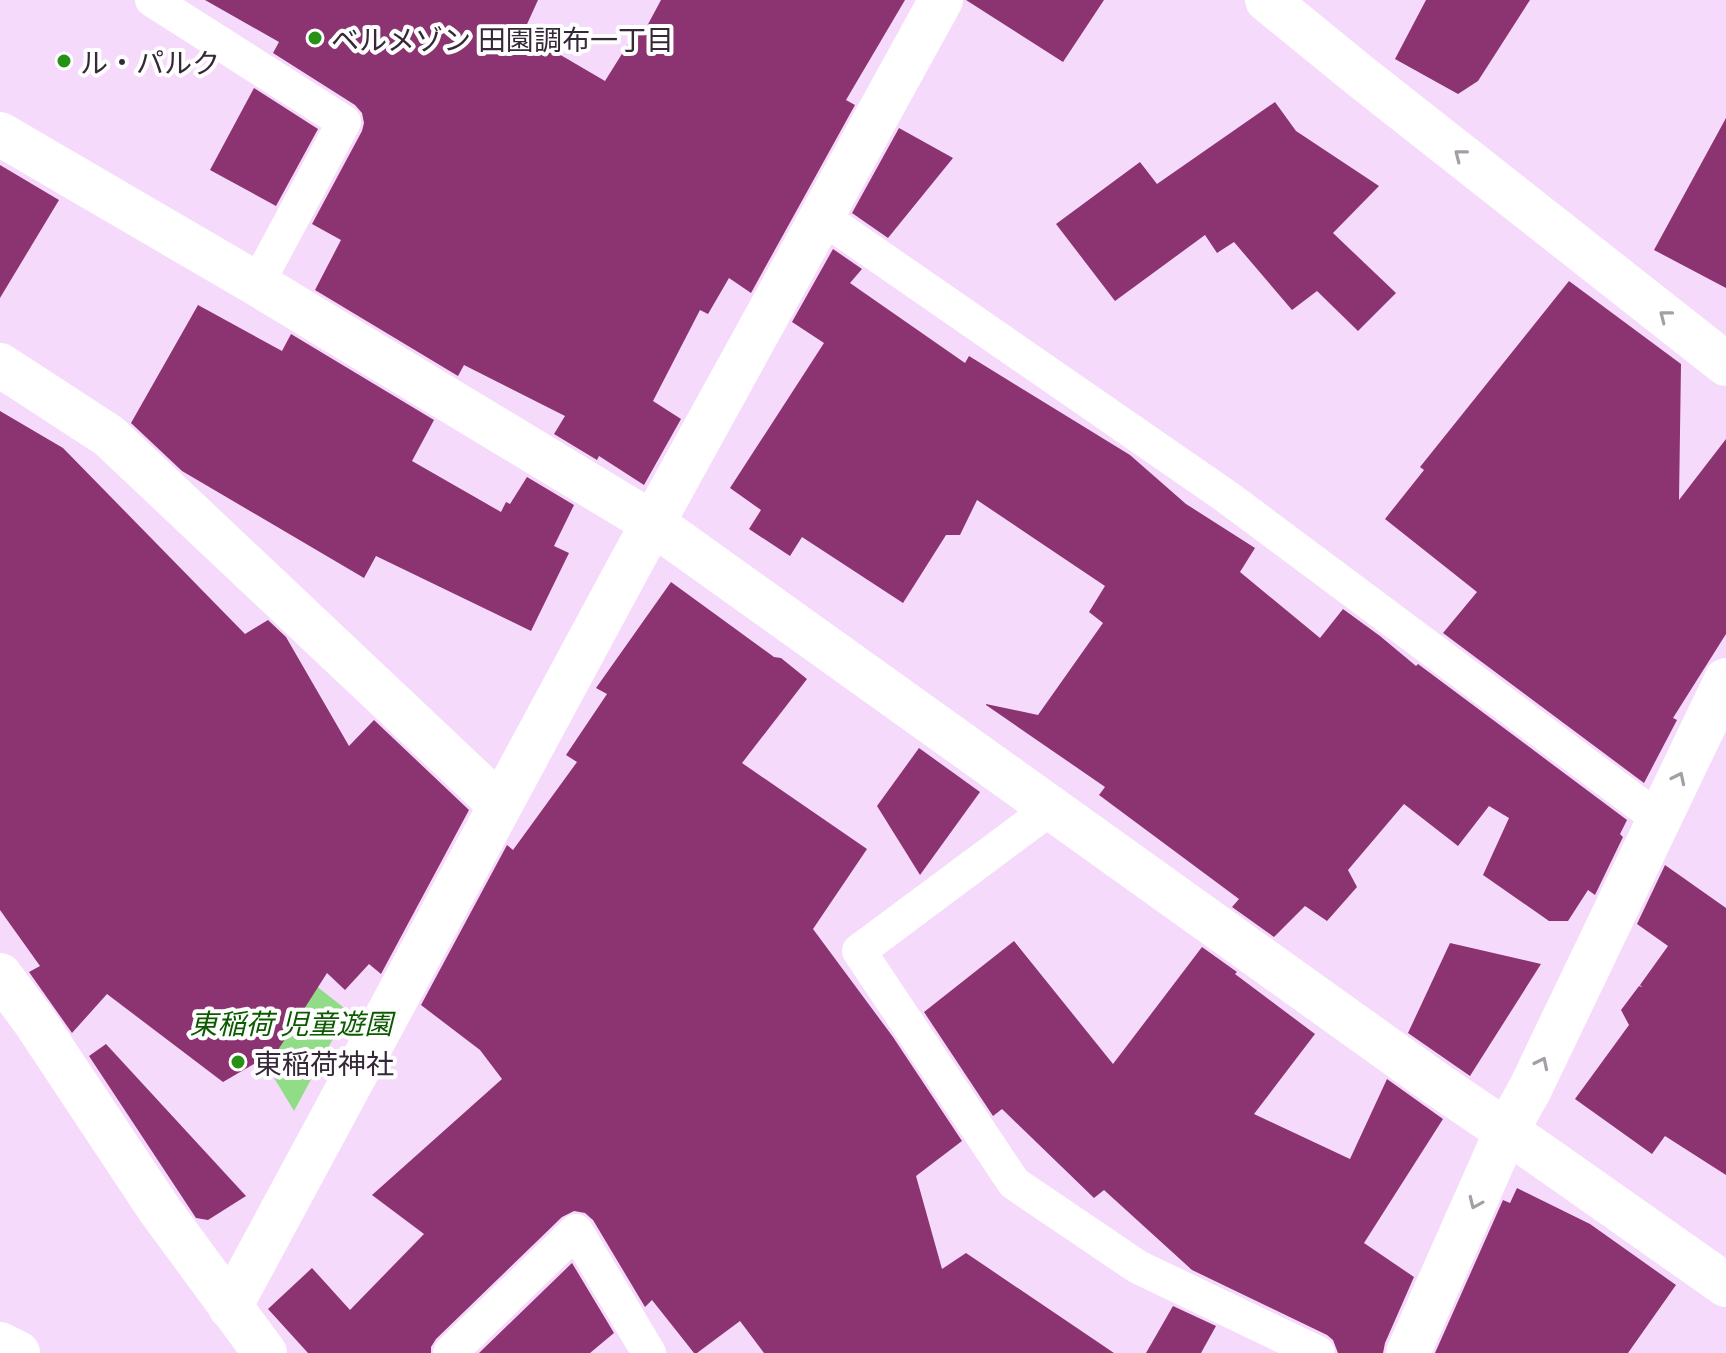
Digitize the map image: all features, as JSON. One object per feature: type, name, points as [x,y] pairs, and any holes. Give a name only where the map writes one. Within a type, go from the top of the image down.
[{"type":"street","points":[[230,1307],[625,574],[941,0]]},
{"type":"street","points":[[1267,0],[1726,364]]},
{"type":"street","points":[[0,134],[257,284],[654,524],[1438,1085],[1726,1285]]},
{"type":"street","points":[[0,365],[109,436],[500,805]]},
{"type":"street","points":[[1408,1353],[1506,1132],[1530,1089],[1726,680]]},
{"type":"street","points":[[0,975],[35,1022],[159,1209],[265,1353]]},
{"type":"street","points":[[0,1344],[18,1353]]},
{"type":"lane","points":[[152,0],[344,122],[257,284]]},
{"type":"lane","points":[[822,217],[1227,497],[1659,819]]},
{"type":"lane","points":[[1051,808],[859,951],[1014,1183],[1138,1267],[1318,1353]]},
{"type":"lane","points":[[450,1353],[576,1231],[649,1353]]},
{"type":"green space","name":"東稲荷 児童遊園","points":[[268,948],[348,1011],[294,1111],[229,1003]]},
{"type":"building","points":[[205,0],[538,0],[523,33],[605,81],[640,25],[646,28],[661,0],[905,0],[846,100],[855,105],[751,293],[729,278],[708,314],[700,310],[653,401],[681,419],[644,485],[599,456],[597,460],[554,434],[565,416],[464,365],[458,376],[315,290],[341,240],[312,224],[362,131],[362,113],[355,105],[273,53],[279,42]]},
{"type":"building","points":[[966,0],[1104,0],[1063,62]]},
{"type":"building","points":[[1426,0],[1530,0],[1478,81],[1458,94],[1395,59]]},
{"type":"building","points":[[254,88],[318,129],[276,206],[210,170]]},
{"type":"building","points":[[1275,102],[1296,131],[1379,186],[1333,233],[1396,293],[1358,331],[1317,291],[1292,310],[1234,242],[1217,253],[1205,235],[1115,301],[1056,224],[1140,162],[1157,184]]},
{"type":"building","points":[[1726,118],[1726,288],[1654,250]]},
{"type":"building","points":[[899,128],[953,158],[888,238],[852,213]]},
{"type":"building","points":[[0,165],[59,200],[0,298]]},
{"type":"building","points":[[833,249],[862,269],[850,283],[965,363],[969,356],[1130,455],[1186,504],[1255,548],[1240,572],[1320,638],[1343,609],[1627,820],[1620,834],[1623,837],[1595,895],[1588,890],[1568,921],[1549,921],[1483,875],[1509,818],[1489,806],[1458,846],[1404,804],[1348,870],[1357,887],[1327,921],[1305,906],[1274,937],[1232,907],[1239,899],[1099,795],[1105,787],[986,705],[1038,715],[1103,623],[1089,612],[1105,586],[977,500],[960,535],[946,535],[903,603],[802,537],[790,556],[749,529],[761,510],[730,488],[824,343],[792,322]]},
{"type":"building","points":[[1569,281],[1681,364],[1679,500],[1726,439],[1726,634],[1673,718],[1677,720],[1644,783],[1443,633],[1477,592],[1385,519],[1424,470],[1420,467]]},
{"type":"building","points":[[198,305],[282,351],[291,334],[434,420],[412,461],[501,512],[506,502],[510,504],[527,477],[574,505],[554,546],[569,553],[531,631],[376,556],[364,578],[182,471],[131,423]]},
{"type":"building","points":[[0,411],[63,448],[245,634],[268,620],[286,637],[349,746],[374,720],[469,810],[381,974],[369,964],[345,990],[327,973],[278,1050],[223,1082],[107,994],[72,1033],[29,972],[40,966],[0,910]]},
{"type":"building","points":[[671,582],[807,679],[742,763],[867,849],[813,929],[893,1037],[962,1141],[916,1176],[942,1269],[966,1253],[1114,1353],[764,1353],[740,1321],[694,1353],[652,1300],[645,1307],[593,1220],[585,1213],[574,1211],[562,1217],[436,1339],[431,1353],[308,1353],[268,1309],[312,1268],[350,1310],[424,1234],[372,1195],[502,1079],[480,1050],[421,1005],[507,845],[513,850],[577,762],[566,755],[607,694],[596,688]]},
{"type":"building","points":[[919,748],[980,792],[920,875],[877,806]]},
{"type":"building","points":[[1665,865],[1726,908],[1726,1175],[1665,1136],[1652,1154],[1575,1099],[1629,1025],[1621,1010],[1639,986],[1642,987],[1640,985],[1668,946],[1637,924]]},
{"type":"building","points":[[1014,941],[1113,1064],[1202,947],[1315,1034],[1254,1114],[1350,1159],[1387,1079],[1443,1119],[1364,1243],[1414,1277],[1383,1353],[1338,1353],[1333,1340],[1327,1335],[1192,1270],[1104,1190],[1094,1198],[1002,1109],[993,1116],[924,1012]]},
{"type":"building","points":[[1450,943],[1541,964],[1470,1076],[1408,1033]]},
{"type":"building","points":[[106,1044],[246,1196],[208,1220],[196,1218],[89,1056]]},
{"type":"building","points":[[1517,1188],[1590,1224],[1676,1285],[1628,1353],[1435,1353],[1503,1200],[1510,1203]]},
{"type":"building","points":[[572,1263],[614,1333],[590,1353],[479,1353]]},
{"type":"building","points":[[1173,1306],[1216,1326],[1201,1353],[1146,1353]]},
{"type":"place","name":"ベルメゾン 田園調布一丁目","points":[[315,38]]},
{"type":"place","name":"ル・パルク","points":[[64,61]]},
{"type":"place","name":"東稲荷神社","points":[[238,1062]]}]
